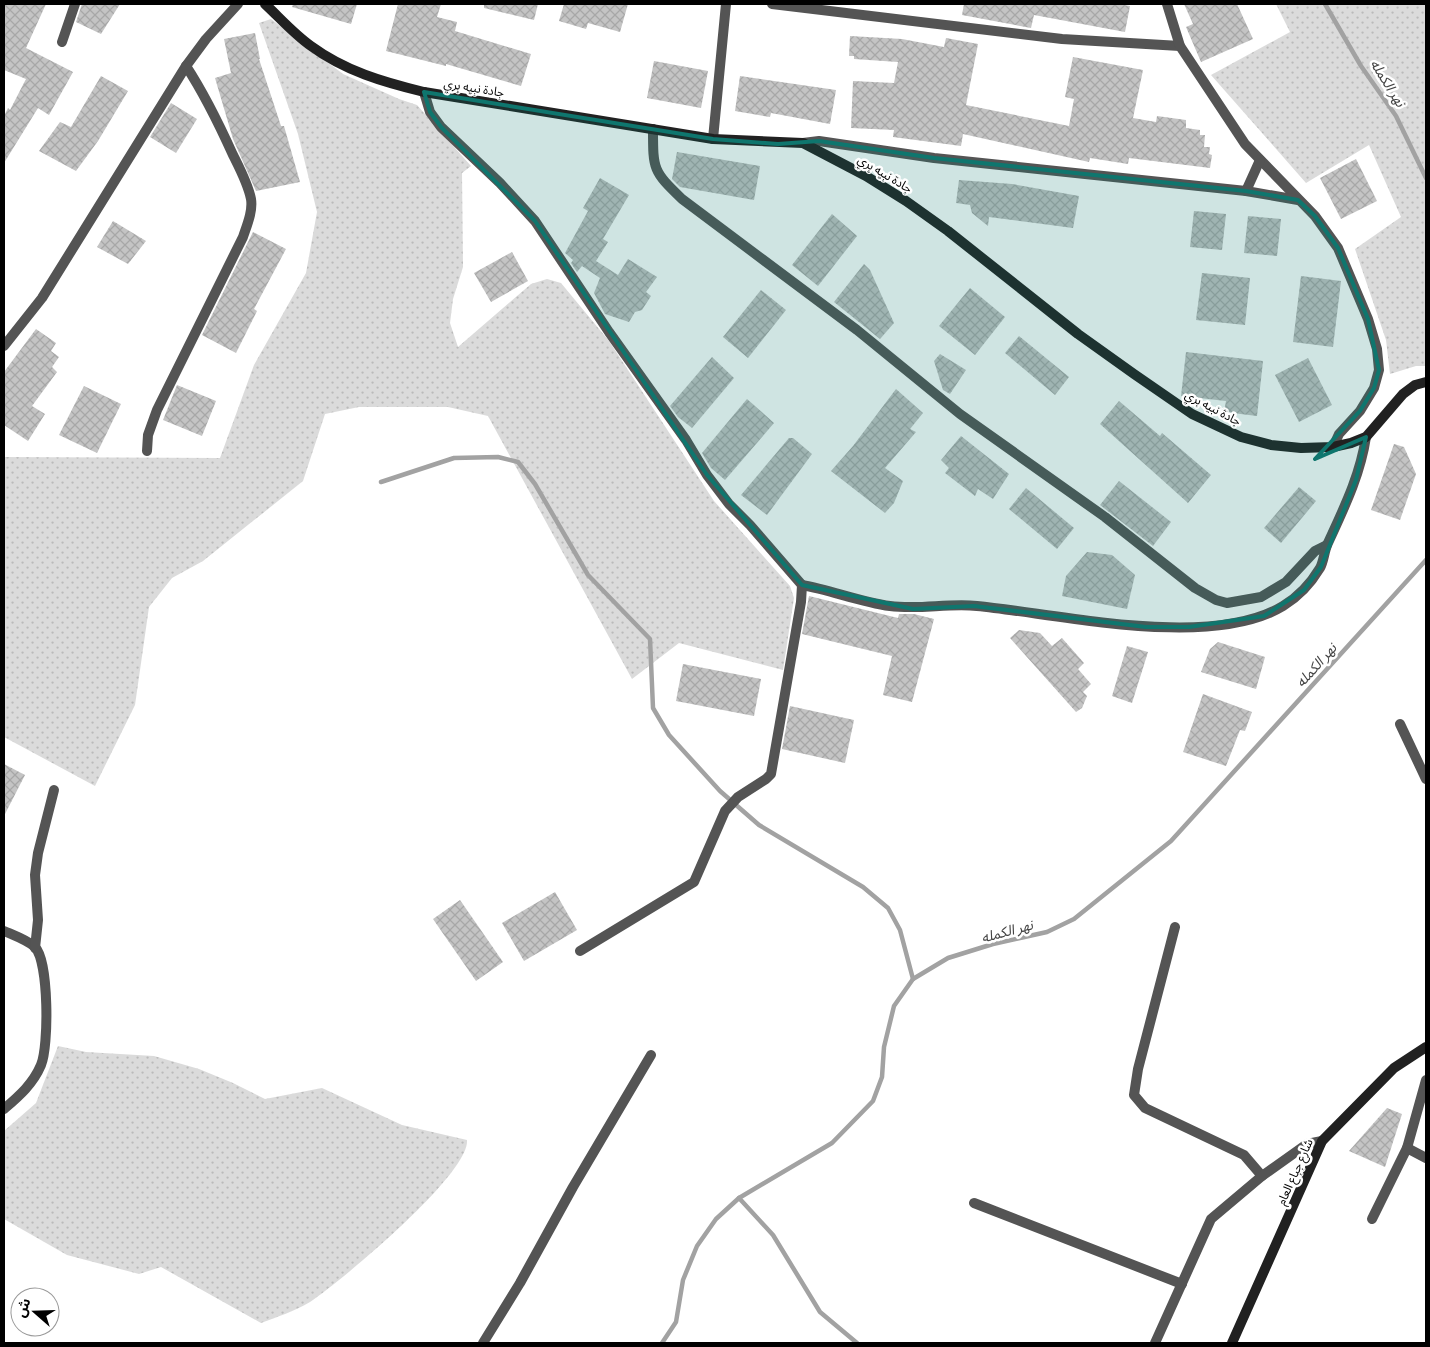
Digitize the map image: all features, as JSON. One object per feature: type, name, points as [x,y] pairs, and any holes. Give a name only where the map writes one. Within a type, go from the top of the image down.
[{"type":"street","points":[[62,42],[75,4]]},
{"type":"street","points":[[4,346],[42,298],[127,157],[186,66],[206,39],[238,4]]},
{"type":"street","name":"جادة نبيه بري","points":[[265,4],[309,45],[335,62],[366,76],[424,92],[713,139],[803,143],[866,176],[906,201],[1078,334],[1192,414],[1240,437],[1271,445],[1301,448],[1333,447],[1366,437]]},
{"type":"street","points":[[713,139],[726,4]]},
{"type":"street","points":[[772,4],[1062,39],[1180,46]]},
{"type":"street","points":[[1167,4],[1180,46],[1244,144],[1315,216],[1338,248],[1368,319],[1377,349],[1379,370],[1374,388],[1360,411],[1339,434],[1333,447]]},
{"type":"street","points":[[148,451],[148,435],[157,410],[243,237],[250,217],[251,200],[246,183],[211,107],[186,66]]},
{"type":"street","points":[[424,92],[430,112],[441,127],[500,183],[535,221],[609,332],[686,440],[707,475],[729,504],[750,524],[802,585],[888,606],[913,609],[974,606],[1146,627],[1189,627],[1240,622],[1264,616],[1284,605],[1304,590],[1320,567],[1326,545],[1346,506],[1356,480],[1366,437],[1384,414],[1415,385],[1426,382]]},
{"type":"street","points":[[653,129],[653,164],[658,176],[682,199],[857,330],[960,414],[1105,517],[1195,588],[1216,600],[1227,603],[1261,597],[1286,582],[1315,551],[1326,545]]},
{"type":"street","points":[[803,143],[819,141],[944,159],[1246,190],[1298,200]]},
{"type":"street","points":[[1246,190],[1260,160]]},
{"type":"street","points":[[580,951],[694,882],[725,811],[738,797],[766,779],[773,766],[801,602],[802,585]]},
{"type":"street","points":[[1400,724],[1426,779]]},
{"type":"street","points":[[4,1109],[33,1081],[42,1063],[47,1040],[46,997],[40,958],[35,948],[38,920],[35,875],[38,853],[54,790]]},
{"type":"street","points":[[1175,927],[1138,1069],[1134,1095],[1145,1108],[1244,1155],[1262,1176]]},
{"type":"street","points":[[4,931],[35,948]]},
{"type":"street","points":[[1422,1049],[1426,1036]]},
{"type":"street","name":"شارع جباع العام","points":[[1232,1343],[1322,1141],[1394,1068],[1422,1049]]},
{"type":"street","points":[[483,1343],[516,1291],[573,1187],[651,1055]]},
{"type":"street","points":[[1372,1219],[1407,1148],[1426,1080]]},
{"type":"street","points":[[1155,1343],[1182,1284],[1191,1259],[1211,1219],[1262,1176],[1307,1144],[1322,1141]]},
{"type":"street","points":[[1407,1148],[1426,1158]]},
{"type":"street","points":[[974,1203],[1182,1284]]},
{"type":"highlighted area","points":[[424,92],[713,139],[778,144],[819,141],[934,158],[1246,191],[1298,200],[1315,216],[1338,248],[1368,319],[1379,370],[1374,388],[1360,411],[1315,459],[1366,437],[1356,480],[1321,567],[1304,590],[1264,616],[1189,627],[1146,627],[974,606],[913,609],[802,585],[707,475],[535,221],[441,127],[430,112]]},
{"type":"shaded area","points":[[1276,4],[1426,4],[1426,366],[1416,366],[1390,374],[1386,340],[1355,249],[1401,217],[1369,145],[1306,183],[1211,75],[1290,32]]},
{"type":"shaded area","points":[[271,19],[343,74],[417,105],[471,166],[462,173],[463,267],[453,299],[450,323],[458,347],[531,284],[547,279],[561,283],[609,341],[714,501],[790,586],[794,598],[783,670],[679,643],[632,679],[488,416],[448,407],[359,407],[325,414],[303,481],[203,561],[172,578],[149,607],[135,705],[95,786],[4,737],[4,457],[220,458],[254,365],[306,273],[317,212],[298,134],[259,23]]},
{"type":"shaded area","points":[[58,1046],[86,1052],[154,1056],[199,1069],[265,1099],[322,1088],[402,1125],[467,1140],[462,1156],[448,1177],[427,1201],[374,1251],[310,1302],[261,1323],[161,1267],[139,1274],[67,1255],[4,1219],[4,1131],[36,1103]]},
{"type":"building","points":[[4,4],[46,4],[26,48],[73,72],[49,115],[38,108],[4,163],[4,116],[8,108],[10,110],[26,79],[4,70]]},
{"type":"building","points":[[82,4],[120,4],[101,34],[76,22]]},
{"type":"building","points":[[293,4],[357,4],[351,24],[292,7]]},
{"type":"building","points":[[398,4],[441,4],[437,17],[457,22],[455,31],[531,54],[521,86],[446,64],[446,66],[386,51]]},
{"type":"building","points":[[484,4],[538,4],[534,20],[484,8]]},
{"type":"building","points":[[564,4],[628,4],[620,32],[588,23],[586,29],[559,21]]},
{"type":"building","points":[[964,4],[1119,4],[1130,6],[1125,32],[1034,15],[1031,28],[962,15]]},
{"type":"building","points":[[1184,4],[1237,4],[1253,39],[1201,62],[1186,27],[1193,24]]},
{"type":"building","points":[[255,33],[259,59],[281,126],[284,126],[300,182],[256,191],[233,139],[215,78],[231,73],[224,39]]},
{"type":"building","points":[[850,36],[902,39],[944,47],[946,38],[978,44],[966,105],[1069,126],[1074,99],[1065,97],[1073,57],[1143,70],[1133,118],[1156,122],[1157,116],[1186,120],[1186,128],[1200,130],[1200,135],[1205,135],[1204,147],[1210,147],[1209,154],[1212,155],[1210,168],[1129,158],[1128,164],[1090,158],[1089,162],[963,134],[961,146],[893,137],[894,130],[851,128],[853,81],[894,83],[898,62],[854,59],[854,56],[849,56]]},
{"type":"building","points":[[654,61],[708,71],[701,108],[647,98]]},
{"type":"building","points":[[101,76],[128,91],[98,141],[76,171],[39,151],[60,122],[71,127]]},
{"type":"building","points":[[740,76],[836,90],[830,124],[771,113],[770,117],[735,111]]},
{"type":"building","points":[[171,103],[197,119],[176,153],[150,137]]},
{"type":"building","points":[[677,152],[760,166],[754,200],[680,187],[672,179]]},
{"type":"building","points":[[1356,159],[1377,201],[1341,219],[1320,178]]},
{"type":"building","points":[[600,178],[629,195],[603,239],[608,242],[596,261],[618,275],[628,259],[657,277],[646,292],[651,296],[642,310],[635,312],[629,322],[605,314],[594,293],[600,278],[582,266],[577,272],[571,263],[573,260],[565,253],[588,211],[583,208]]},
{"type":"building","points":[[959,180],[1012,184],[1079,196],[1073,228],[989,217],[988,226],[972,213],[970,205],[956,203]]},
{"type":"building","points":[[1194,211],[1226,214],[1222,250],[1190,247]]},
{"type":"building","points":[[832,214],[857,236],[818,286],[792,265]]},
{"type":"building","points":[[1248,216],[1281,219],[1277,256],[1244,253]]},
{"type":"building","points":[[113,221],[146,241],[128,264],[97,247]]},
{"type":"building","points":[[253,232],[286,249],[254,309],[257,311],[236,353],[202,335]]},
{"type":"building","points":[[512,252],[528,281],[491,302],[474,273]]},
{"type":"building","points":[[864,264],[870,270],[894,323],[880,339],[834,302]]},
{"type":"building","points":[[1202,273],[1250,278],[1245,325],[1196,320]]},
{"type":"building","points":[[1301,276],[1341,281],[1333,347],[1293,342]]},
{"type":"building","points":[[970,288],[1005,317],[975,355],[939,326]]},
{"type":"building","points":[[761,290],[786,310],[748,358],[723,337]]},
{"type":"building","points":[[36,329],[56,343],[51,351],[59,357],[52,367],[57,372],[32,406],[45,414],[28,441],[4,425],[4,372]]},
{"type":"building","points":[[1019,336],[1069,377],[1055,395],[1005,353]]},
{"type":"building","points":[[1186,352],[1263,361],[1257,416],[1224,412],[1226,401],[1181,396]]},
{"type":"building","points":[[940,354],[966,370],[950,394],[943,390],[934,361]]},
{"type":"building","points":[[712,357],[734,378],[692,428],[678,417],[670,406]]},
{"type":"building","points":[[1308,358],[1332,405],[1299,422],[1275,375]]},
{"type":"building","points":[[177,385],[216,401],[202,436],[163,420]]},
{"type":"building","points":[[84,386],[121,404],[97,453],[59,435]]},
{"type":"building","points":[[896,389],[923,413],[910,429],[916,432],[885,468],[903,481],[894,503],[885,513],[831,471],[853,446]]},
{"type":"building","points":[[747,399],[774,423],[725,480],[711,468],[702,453]]},
{"type":"building","points":[[1119,401],[1160,436],[1162,433],[1211,475],[1188,503],[1100,424]]},
{"type":"building","points":[[961,436],[1009,474],[993,499],[978,489],[975,496],[945,473],[949,468],[941,460]]},
{"type":"building","points":[[789,438],[793,438],[812,454],[767,515],[741,495]]},
{"type":"building","points":[[1394,444],[1404,447],[1416,474],[1400,520],[1371,510]]},
{"type":"building","points":[[1119,481],[1171,522],[1153,546],[1100,505]]},
{"type":"building","points":[[1299,487],[1316,501],[1281,543],[1264,528]]},
{"type":"building","points":[[1026,488],[1074,528],[1057,549],[1009,509]]},
{"type":"building","points":[[1087,552],[1112,555],[1135,575],[1127,609],[1062,596],[1066,576]]},
{"type":"building","points":[[809,596],[898,618],[899,614],[914,614],[934,619],[912,702],[883,695],[892,656],[802,634]]},
{"type":"building","points":[[1019,630],[1040,633],[1052,646],[1062,638],[1084,663],[1078,669],[1091,684],[1083,692],[1087,696],[1082,708],[1076,712],[1010,638]]},
{"type":"building","points":[[1218,642],[1265,657],[1256,689],[1201,672],[1210,649]]},
{"type":"building","points":[[1127,646],[1148,652],[1132,703],[1112,696]]},
{"type":"building","points":[[683,664],[761,679],[754,716],[676,701]]},
{"type":"building","points":[[1203,694],[1252,712],[1245,731],[1240,730],[1226,766],[1183,752]]},
{"type":"building","points":[[790,706],[854,720],[845,763],[782,749]]},
{"type":"building","points":[[4,764],[25,775],[4,816]]},
{"type":"building","points":[[555,892],[577,930],[524,961],[502,923]]},
{"type":"building","points":[[460,900],[503,962],[476,981],[433,919]]},
{"type":"building","points":[[1387,1108],[1402,1114],[1385,1167],[1349,1151]]},
{"type":"waterway","name":"نهر الكمله","points":[[1325,4],[1361,66],[1396,116],[1426,178]]},
{"type":"waterway","points":[[381,482],[454,458],[498,457],[518,462],[535,484],[588,575],[650,639],[653,708],[669,735],[720,791],[759,825],[863,887],[888,908],[900,930],[913,979]]},
{"type":"waterway","name":"نهر الكمله","points":[[662,1343],[676,1322],[683,1280],[697,1246],[716,1219],[739,1198],[832,1143],[873,1101],[882,1077],[884,1047],[894,1006],[913,979],[948,958],[993,944],[1047,932],[1074,919],[1171,841],[1426,560]]},
{"type":"waterway","points":[[739,1198],[773,1235],[820,1312],[857,1343]]}]
